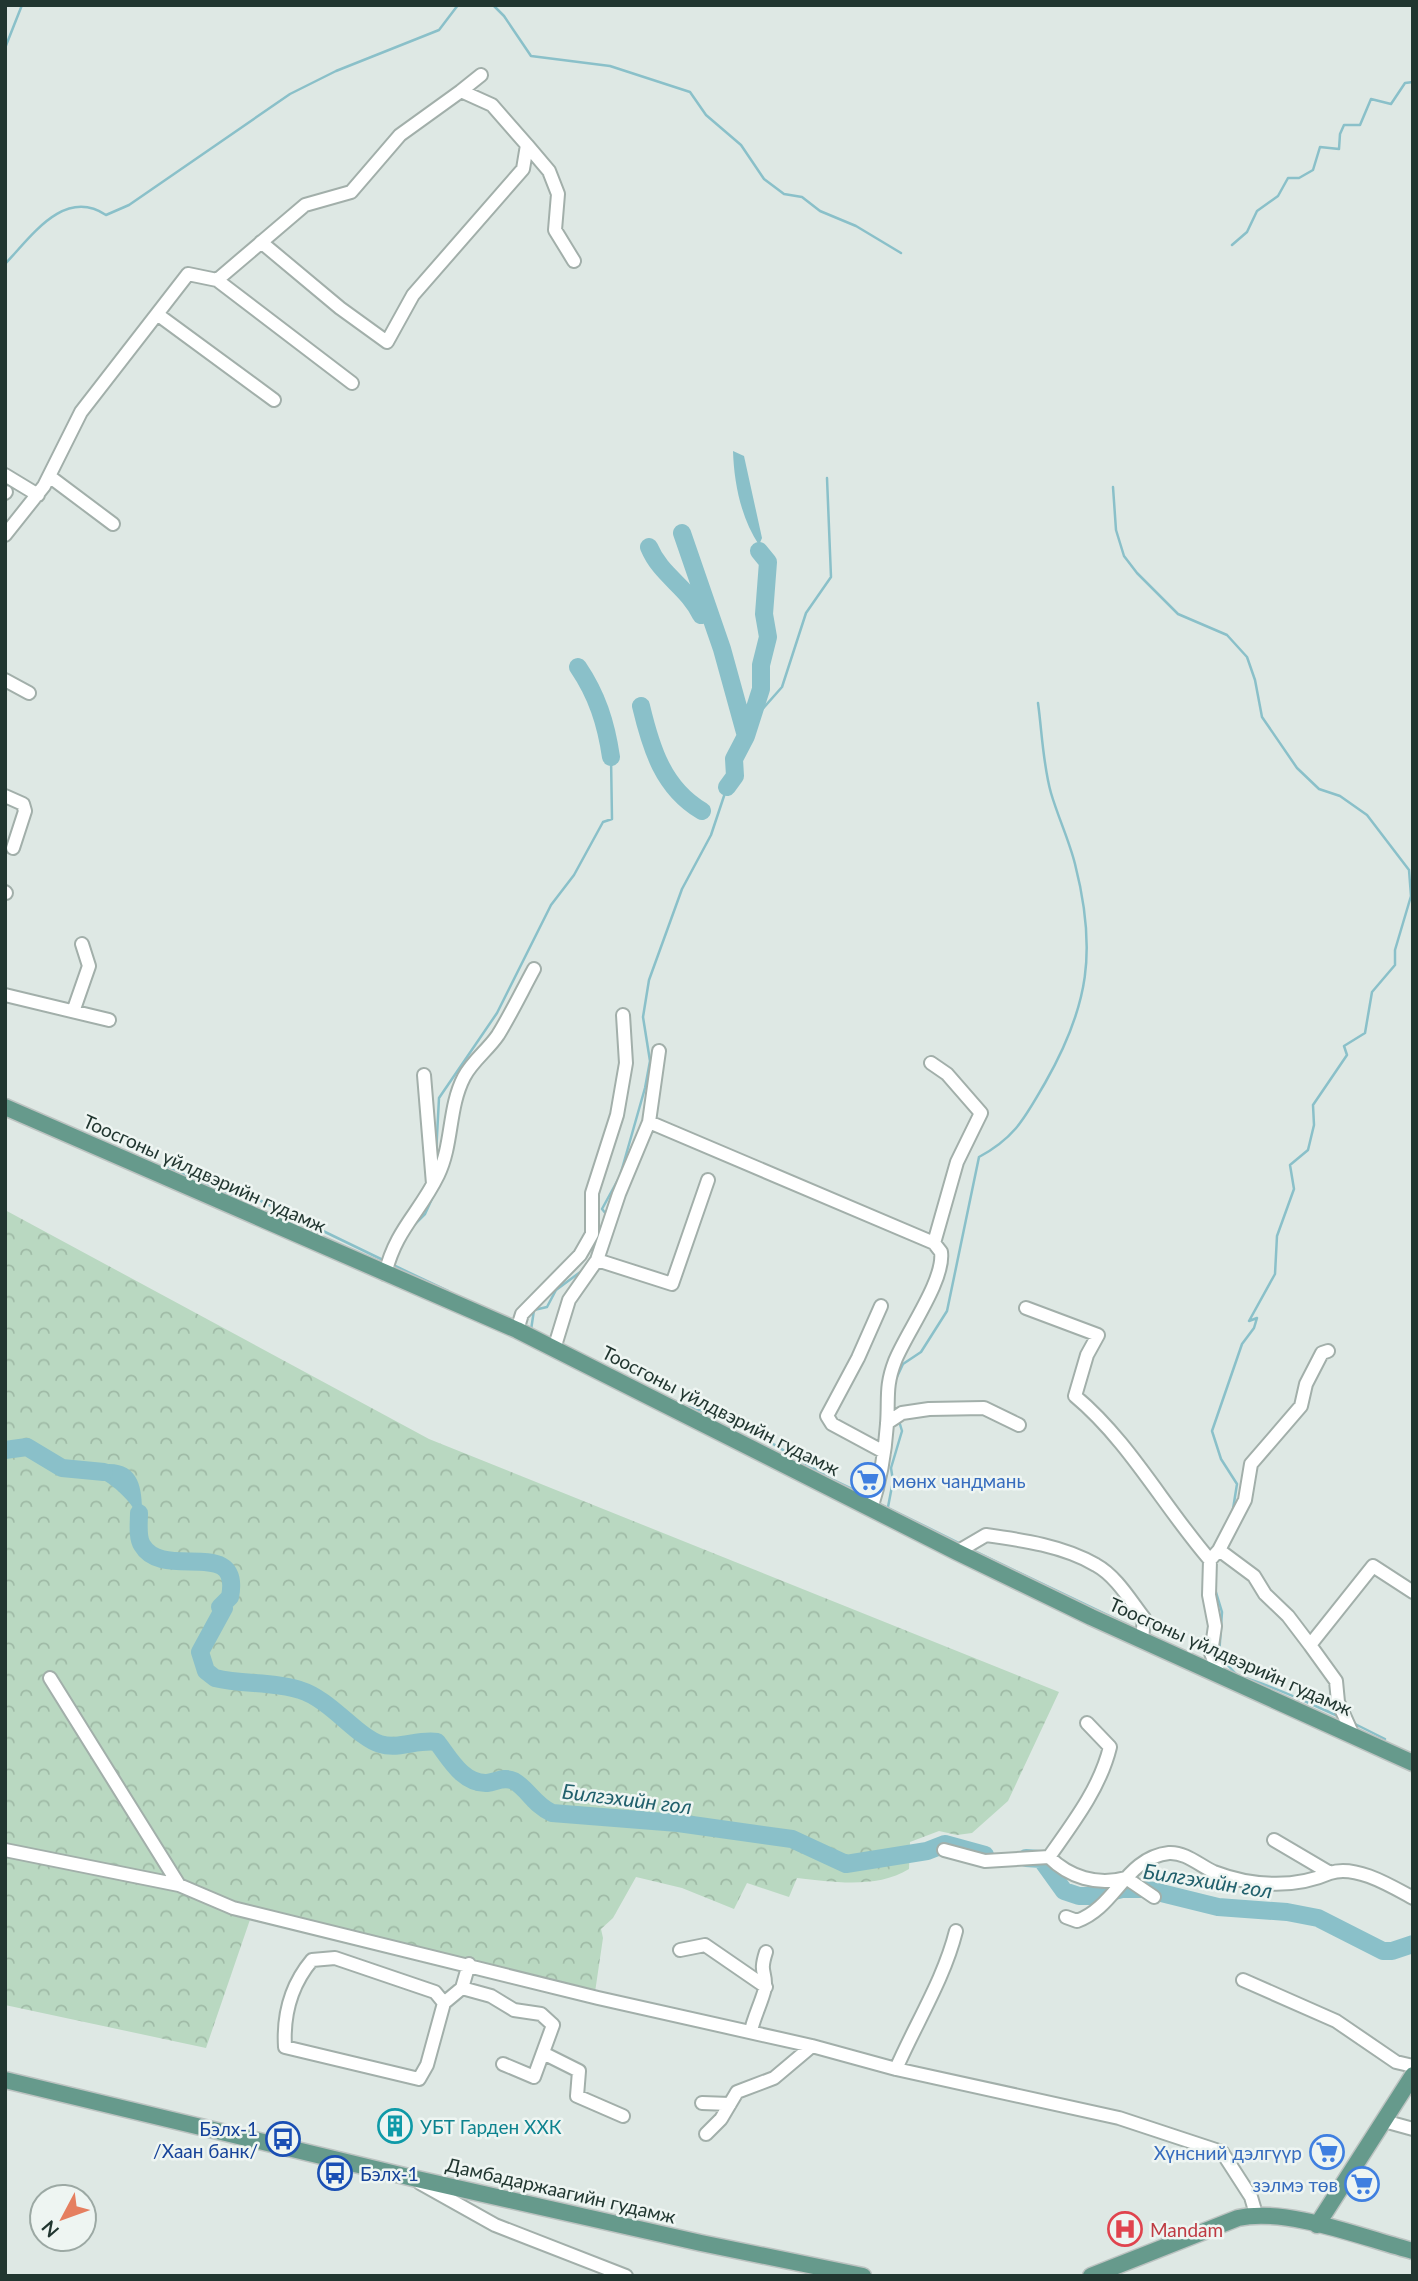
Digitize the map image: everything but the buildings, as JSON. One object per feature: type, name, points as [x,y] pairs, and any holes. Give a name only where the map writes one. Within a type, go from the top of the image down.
[{"type":"main road","name":"Тоосгоны үйлдвэрийн гудамж","points":[[5,1107],[517,1330],[957,1552],[1142,1640],[1352,1733],[1413,1763]]},
{"type":"main road","points":[[1317,2225],[1413,2075]]},
{"type":"main road","name":"Дамбадаржаагийн гудамж","points":[[5,2080],[701,2243],[863,2276]]},
{"type":"main road","points":[[1091,2276],[1256,2214],[1317,2225],[1413,2251]]},
{"type":"street","points":[[217,280],[305,205],[351,192],[400,135],[481,75]]},
{"type":"street","points":[[461,91],[492,105],[549,171],[558,194],[555,230],[574,261]]},
{"type":"street","points":[[261,242],[350,316],[387,342],[413,295],[523,169],[527,145]]},
{"type":"street","points":[[5,536],[38,495],[81,412],[188,274],[217,280],[352,383]]},
{"type":"street","points":[[156,314],[274,400]]},
{"type":"street","points":[[5,475],[38,495]]},
{"type":"street","points":[[49,476],[113,524]]},
{"type":"street","points":[[5,680],[29,693]]},
{"type":"street","points":[[5,796],[23,804],[25,811],[13,848]]},
{"type":"street","points":[[74,1009],[89,966],[82,944]]},
{"type":"street","points":[[385,1274],[389,1254],[401,1229],[417,1211],[433,1185],[449,1146],[454,1106],[464,1076],[498,1035],[534,969]]},
{"type":"street","points":[[5,995],[74,1009],[109,1020]]},
{"type":"street","points":[[517,1330],[522,1314],[580,1255],[592,1234],[592,1193],[617,1115],[626,1063],[623,1015]]},
{"type":"street","points":[[554,1349],[569,1300],[597,1260],[619,1194],[649,1122],[659,1051]]},
{"type":"street","points":[[931,1063],[947,1074],[981,1113],[957,1161],[934,1243]]},
{"type":"street","points":[[424,1075],[433,1185]]},
{"type":"street","points":[[649,1122],[934,1243],[941,1252],[942,1260],[918,1318],[896,1358],[886,1390],[884,1452],[871,1509]]},
{"type":"street","points":[[597,1260],[672,1284],[708,1180]]},
{"type":"street","points":[[881,1306],[827,1416],[832,1424],[884,1452]]},
{"type":"street","points":[[1026,1308],[1098,1335],[1087,1355],[1075,1396],[1126,1451],[1184,1531],[1214,1555],[1254,1576],[1265,1594],[1288,1616],[1336,1681],[1338,1702],[1352,1733]]},
{"type":"street","points":[[1220,1676],[1211,1653],[1215,1626],[1209,1595],[1214,1555],[1245,1500],[1251,1464],[1301,1406],[1306,1384],[1322,1353],[1328,1351]]},
{"type":"street","points":[[887,1423],[902,1413],[929,1409],[984,1408],[1019,1425]]},
{"type":"street","points":[[957,1552],[986,1535],[1031,1541],[1096,1565],[1112,1578],[1144,1618],[1142,1640]]},
{"type":"street","points":[[1310,1645],[1373,1566],[1413,1592]]},
{"type":"street","points":[[50,1678],[178,1885]]},
{"type":"street","points":[[1049,1857],[1085,1804],[1105,1766],[1110,1747],[1087,1723]]},
{"type":"street","points":[[1273,1840],[1330,1873]]},
{"type":"street","points":[[5,1850],[178,1885],[233,1908],[469,1964],[598,1998],[751,2031],[896,2069],[1119,2118],[1222,2152],[1251,2197],[1256,2214]]},
{"type":"street","points":[[944,1850],[985,1861],[1049,1857],[1063,1871],[1075,1876],[1123,1882],[1154,1897]]},
{"type":"street","points":[[1066,1917],[1077,1921],[1092,1916],[1132,1869],[1150,1858],[1172,1853],[1214,1872],[1275,1885],[1304,1882],[1339,1870],[1361,1874],[1413,1898]]},
{"type":"street","points":[[896,2069],[948,1960],[956,1931]]},
{"type":"street","points":[[680,1950],[705,1945],[765,1987]]},
{"type":"street","points":[[751,2031],[754,2012],[765,1987],[761,1969],[766,1952]]},
{"type":"street","points":[[444,2003],[435,1992],[335,1958],[312,1960],[297,1978],[288,2004],[285,2047],[419,2079],[427,2065],[444,2003],[462,1989],[469,1964]]},
{"type":"street","points":[[1243,1980],[1336,2021],[1396,2062],[1413,2066]]},
{"type":"street","points":[[462,1989],[492,1996],[514,2010],[541,2014],[553,2025],[534,2077],[503,2064]]},
{"type":"street","points":[[706,2134],[721,2119],[737,2092],[774,2078],[812,2046]]},
{"type":"street","points":[[543,2053],[579,2071],[578,2096],[623,2116]]},
{"type":"street","points":[[702,2103],[730,2104]]},
{"type":"street","points":[[1384,2121],[1413,2129]]},
{"type":"street","points":[[405,2175],[495,2225],[626,2276]]},
{"type":"green space","points":[[5,1210],[429,1439],[1059,1692],[1008,1801],[972,1833],[957,1835],[939,1831],[910,1842],[909,1869],[869,1882],[797,1878],[789,1897],[747,1883],[734,1909],[682,1888],[636,1877],[613,1918],[601,1929],[603,1938],[594,1999],[254,1908],[206,2048],[5,2005]]},
{"type":"water","points":[[733,451],[744,456],[762,538],[759,545],[747,523],[740,500]]},
{"type":"water","points":[[109,1464],[122,1466],[131,1471],[137,1479],[142,1500],[142,1534],[139,1534],[136,1512],[119,1492],[97,1477],[81,1473]]},
{"type":"waterway","points":[[5,48],[22,5]]},
{"type":"waterway","points":[[5,264],[37,229],[62,211],[76,207],[91,208],[106,215],[129,205],[290,94],[336,71],[439,30],[458,5]]},
{"type":"waterway","points":[[493,5],[504,16],[531,56],[610,66],[690,92],[706,115],[741,145],[764,179],[784,194],[802,197],[820,211],[856,226],[901,253]]},
{"type":"waterway","points":[[1232,245],[1247,232],[1257,211],[1278,196],[1288,178],[1299,178],[1313,170],[1320,147],[1339,149],[1344,125],[1360,125],[1371,99],[1391,104],[1405,83],[1413,82]]},
{"type":"waterway","points":[[751,722],[782,687],[806,613],[831,577],[827,478]]},
{"type":"waterway","points":[[1113,487],[1116,530],[1124,556],[1137,573],[1178,614],[1227,635],[1247,657],[1255,680],[1262,717],[1297,768],[1319,789],[1340,796],[1367,815],[1409,870],[1411,896],[1395,950],[1395,965],[1372,992],[1365,1033],[1344,1046],[1347,1055],[1313,1105],[1314,1125],[1308,1150],[1290,1165],[1294,1189],[1277,1236],[1275,1274],[1249,1321],[1257,1318],[1254,1328],[1242,1344],[1212,1431],[1221,1459],[1237,1484],[1233,1509]]},
{"type":"waterway","points":[[682,533],[722,649],[746,736],[734,759],[735,776],[727,787]]},
{"type":"waterway","points":[[649,547],[660,566],[696,605],[701,615]]},
{"type":"waterway","points":[[746,736],[761,689],[761,665],[768,637],[764,614],[768,562],[759,551]]},
{"type":"waterway","points":[[578,667],[600,710],[611,757]]},
{"type":"waterway","points":[[895,1381],[903,1364],[921,1352],[947,1311],[979,1157],[1011,1134],[1025,1116],[1060,1055],[1080,1003],[1087,951],[1082,895],[1073,855],[1048,782],[1038,703]]},
{"type":"waterway","points":[[641,706],[654,752],[668,779],[677,791],[702,811]]},
{"type":"waterway","points":[[436,1155],[439,1098],[497,1013],[551,905],[574,875],[603,822],[612,819],[611,757]]},
{"type":"waterway","points":[[607,1215],[602,1209],[620,1176],[650,1061],[643,1017],[649,980],[682,889],[711,835],[727,787]]},
{"type":"waterway","points":[[167,1167],[217,1190],[259,1200],[385,1261]]},
{"type":"waterway","points":[[414,1225],[425,1214],[436,1190]]},
{"type":"waterway","points":[[391,1264],[448,1291]]},
{"type":"waterway","points":[[531,1330],[534,1310],[547,1307],[556,1290],[583,1270]]},
{"type":"waterway","points":[[684,1406],[730,1418],[831,1479],[871,1498]]},
{"type":"waterway","points":[[888,1507],[893,1481],[891,1468],[902,1431],[899,1421]]},
{"type":"waterway","name":"Билгэхийн гол","points":[[5,1450],[27,1447],[62,1468],[104,1472]]},
{"type":"waterway","points":[[876,1502],[961,1544]]},
{"type":"waterway","name":"Билгэхийн гол","points":[[139,1513],[140,1542],[152,1555],[166,1560],[213,1563],[224,1568],[231,1578],[230,1597],[220,1607],[224,1608],[200,1652],[206,1671],[215,1678],[300,1690],[322,1701],[362,1734],[380,1744],[394,1746],[437,1742],[464,1775],[478,1782],[503,1779],[514,1781],[540,1806],[552,1813],[678,1823],[792,1839],[846,1864],[927,1851],[945,1844],[985,1855]]},
{"type":"waterway","points":[[970,1549],[1128,1625]]},
{"type":"waterway","points":[[1215,1589],[1222,1612],[1219,1656],[1237,1675]]},
{"type":"waterway","points":[[1242,1677],[1338,1716]]},
{"type":"waterway","points":[[1351,1722],[1385,1739]]},
{"type":"waterway","name":"Билгэхийн гол","points":[[1026,1858],[1041,1859],[1064,1891],[1079,1896],[1095,1896],[1122,1889],[1145,1889],[1218,1907],[1287,1912],[1318,1918],[1383,1951],[1413,1944]]},
{"type":"place","name":"мөнх чандмань","points":[[868,1480]]},
{"type":"place","name":"УБТ Гарден ХХК","points":[[395,2126]]},
{"type":"place","name":"Бэлх-1 /Хаан банк/","points":[[283,2139]]},
{"type":"place","name":"Хүнсний дэлгүүр","points":[[1327,2152]]},
{"type":"place","name":"Бэлх-1","points":[[335,2173]]},
{"type":"place","name":"зэлмэ төв","points":[[1362,2184]]},
{"type":"place","name":"Mandam","points":[[1125,2229]]}]
